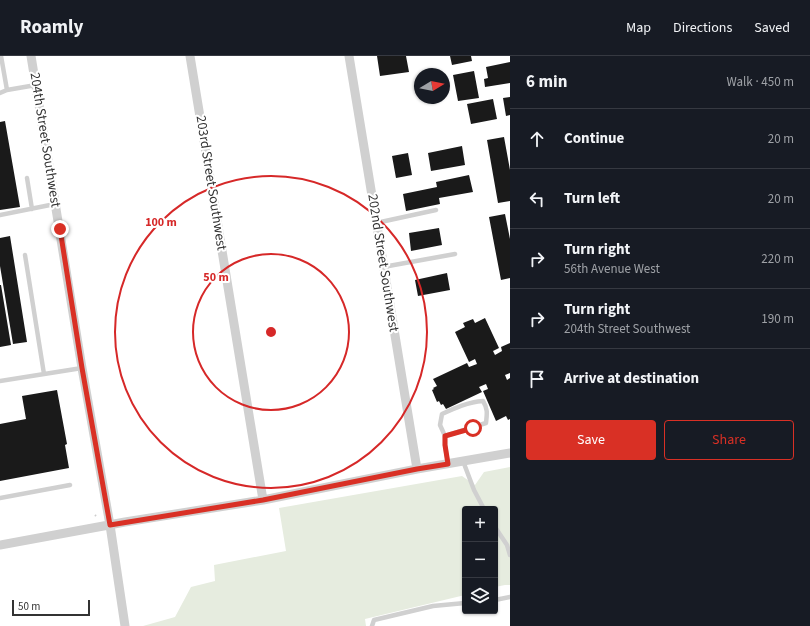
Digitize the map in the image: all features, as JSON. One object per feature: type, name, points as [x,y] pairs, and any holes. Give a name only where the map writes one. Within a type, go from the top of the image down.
[{"type":"street","name":"204th Street Southwest","points":[[31,56],[82,368],[110,525],[125,626]]},
{"type":"street","name":"203rd Street Southwest","points":[[190,56],[263,500]]},
{"type":"street","name":"202nd Street Southwest","points":[[349,56],[417,469]]},
{"type":"street","points":[[0,545],[263,500],[417,469],[510,453]]},
{"type":"lane","points":[[1,56],[7,90]]},
{"type":"lane","points":[[0,93],[7,90],[36,85]]},
{"type":"lane","points":[[27,178],[32,209]]},
{"type":"lane","points":[[0,215],[56,204]]},
{"type":"lane","points":[[376,223],[436,210]]},
{"type":"lane","points":[[383,266],[454,254]]},
{"type":"lane","points":[[25,255],[44,374]]},
{"type":"lane","points":[[0,380],[82,368]]},
{"type":"lane","points":[[445,436],[486,423],[486,406],[483,401],[458,407],[442,414],[440,425],[445,436],[448,464]]},
{"type":"lane","points":[[464,461],[474,490],[482,506]]},
{"type":"lane","points":[[0,498],[70,484]]},
{"type":"lane","points":[[498,532],[507,545],[510,555]]},
{"type":"lane","points":[[498,599],[510,597]]},
{"type":"lane","points":[[372,626],[374,620],[433,606],[462,603]]},
{"type":"shaded area","points":[[510,467],[510,585],[498,586],[498,506],[462,506],[462,596],[365,619],[366,626],[143,626],[175,617],[191,587],[215,581],[214,565],[286,551],[279,508],[462,476],[475,485],[484,472]]},
{"type":"building","points":[[377,56],[406,56],[409,72],[380,76]]},
{"type":"building","points":[[450,56],[471,56],[472,61],[452,65]]},
{"type":"building","points":[[510,62],[510,83],[485,87],[484,79],[488,78],[486,67]]},
{"type":"building","points":[[474,71],[479,98],[458,101],[453,75]]},
{"type":"building","points":[[510,97],[510,115],[506,116],[503,98]]},
{"type":"building","points":[[493,99],[497,119],[471,124],[467,104]]},
{"type":"building","points":[[5,121],[20,207],[0,210],[0,122]]},
{"type":"building","points":[[504,137],[510,170],[510,201],[498,203],[487,140]]},
{"type":"building","points":[[462,146],[465,165],[431,171],[428,153]]},
{"type":"building","points":[[408,153],[412,175],[396,178],[392,156]]},
{"type":"building","points":[[469,175],[473,192],[439,198],[440,204],[406,211],[403,194],[437,187],[436,182]]},
{"type":"building","points":[[505,214],[510,239],[510,278],[501,280],[489,217]]},
{"type":"building","points":[[439,228],[442,245],[411,251],[409,233]]},
{"type":"building","points":[[10,236],[27,342],[13,344],[0,266],[0,238]]},
{"type":"building","points":[[447,273],[450,290],[418,296],[415,280]]},
{"type":"building","points":[[0,285],[11,345],[0,347]]},
{"type":"building","points":[[485,318],[499,348],[493,351],[495,355],[502,351],[501,347],[510,343],[510,373],[505,375],[507,380],[510,378],[510,419],[508,420],[506,416],[496,421],[483,391],[488,389],[486,384],[479,387],[482,392],[446,409],[443,404],[441,405],[439,401],[437,402],[432,390],[437,386],[433,379],[467,363],[469,367],[477,364],[475,359],[469,362],[455,332],[465,327],[463,323],[473,319],[475,323]]},
{"type":"building","points":[[57,390],[67,444],[65,445],[69,468],[0,481],[0,424],[26,419],[22,396]]},
{"type":"route","points":[[60,229],[82,368],[110,525],[263,500],[448,464],[445,436],[473,428]]}]
